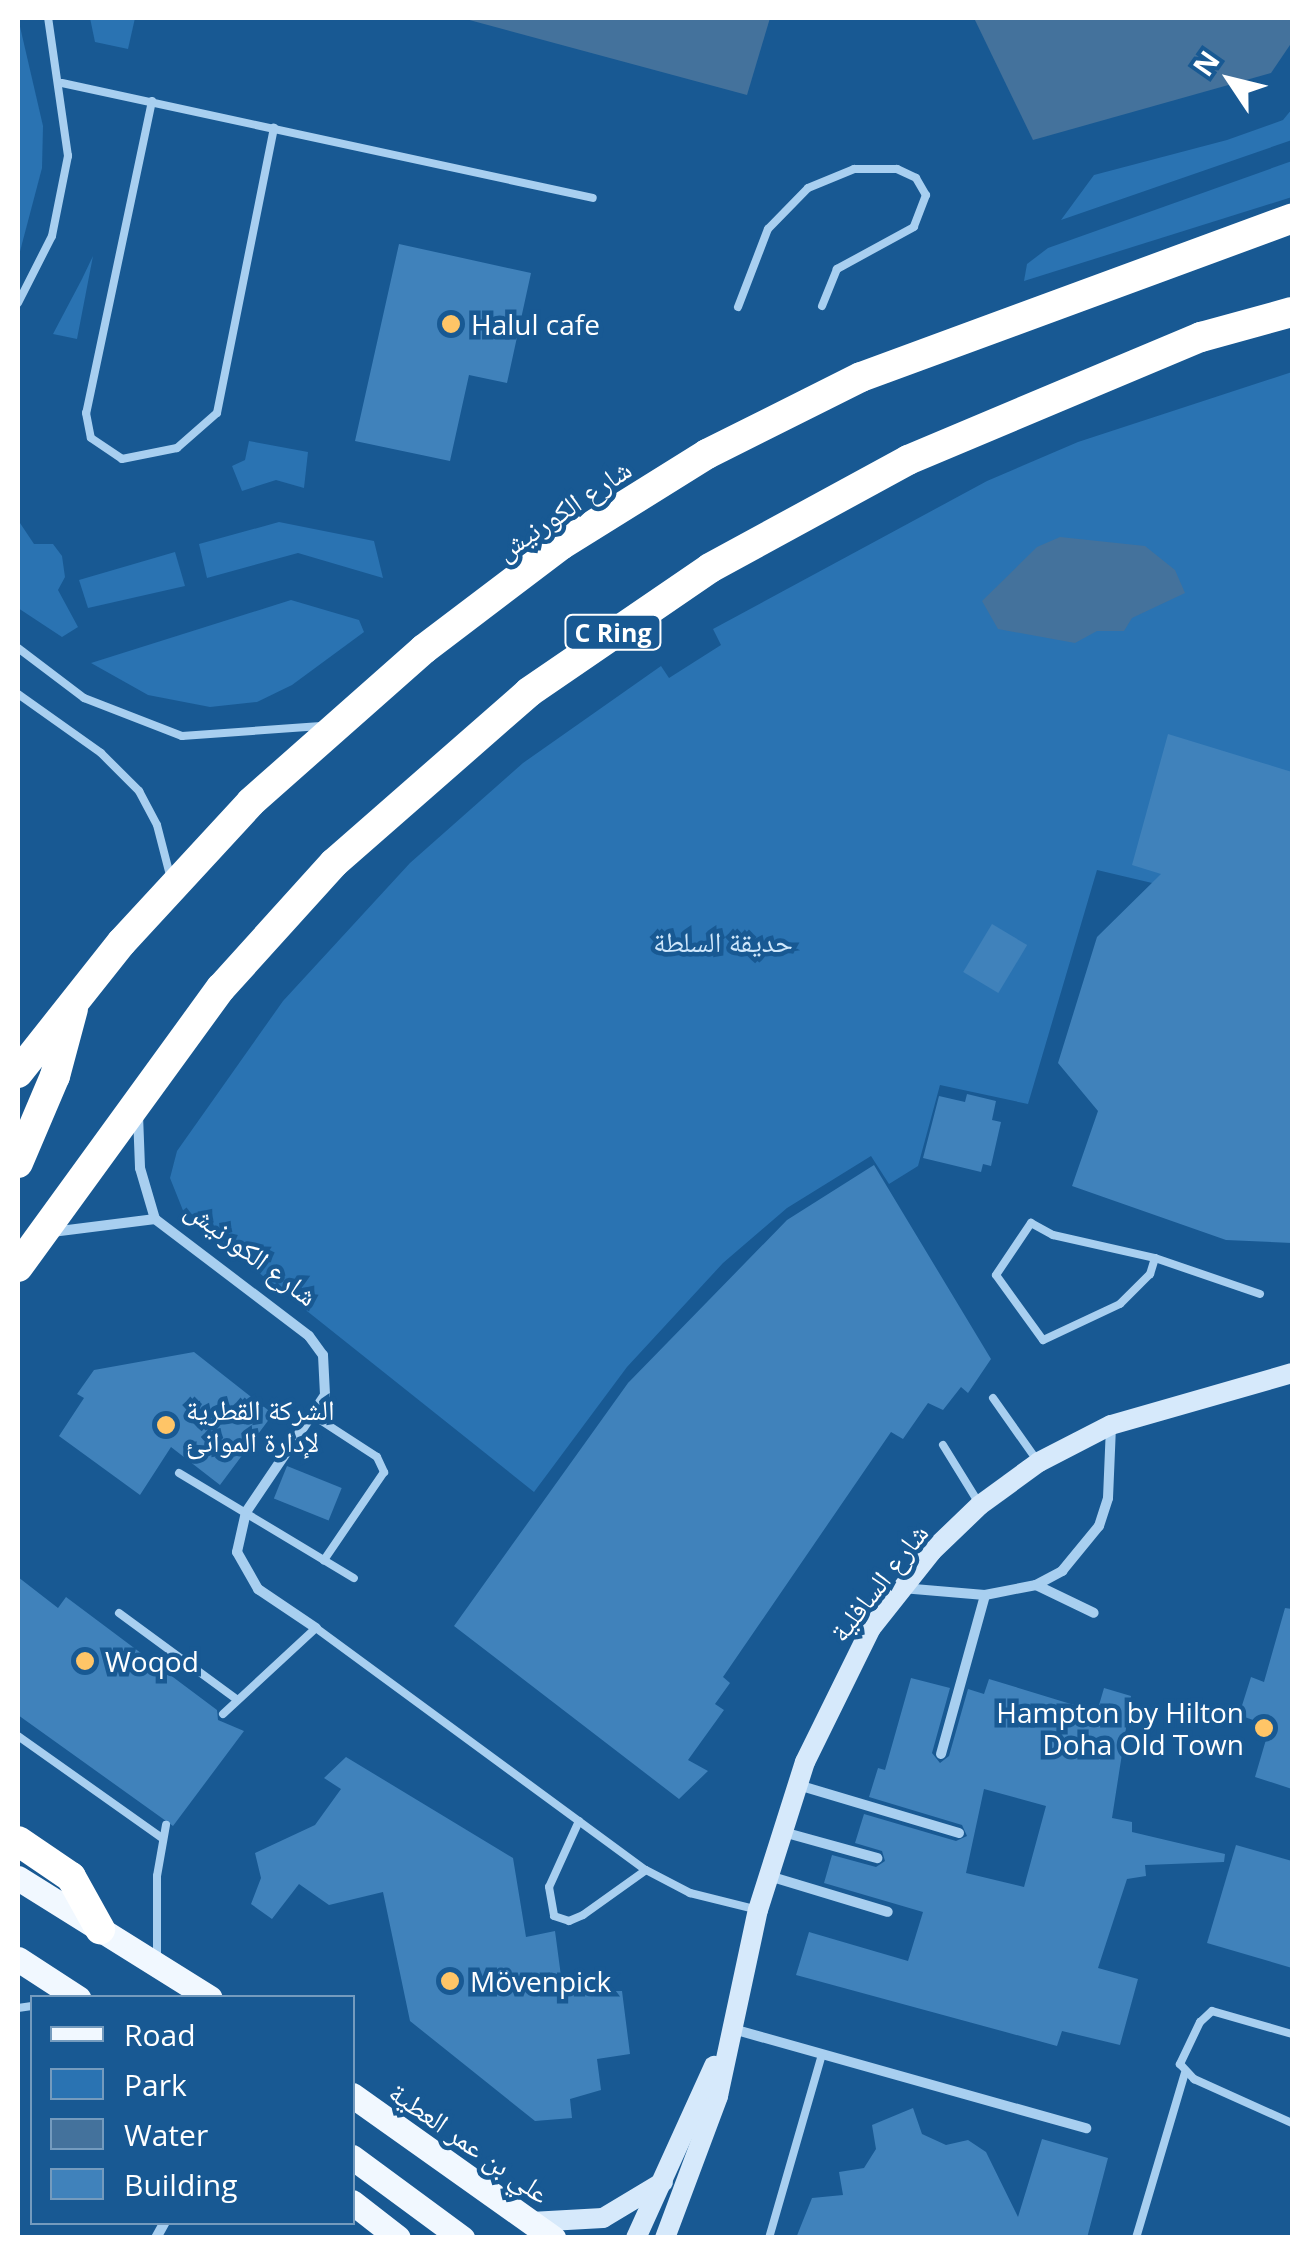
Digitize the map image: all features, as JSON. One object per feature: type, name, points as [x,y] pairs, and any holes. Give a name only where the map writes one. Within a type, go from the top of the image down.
[{"type":"highway","name":"شارع الكورنيش","points":[[18,1072],[172,885],[336,724],[561,545],[707,454],[861,377],[1292,218]]},
{"type":"highway","name":"C Ring","points":[[18,1267],[142,1089],[220,988],[334,863],[441,764],[616,631],[799,515],[908,460],[1201,337],[1283,321]]},
{"type":"highway","points":[[18,1163],[55,1076],[74,1001]]},
{"type":"highway","points":[[18,1840],[70,1877],[100,1929]]},
{"type":"main road","points":[[18,1878],[205,1995]]},
{"type":"main road","points":[[18,1959],[73,1995]]},
{"type":"main road","name":"علي بن عمر العطية","points":[[355,2097],[542,2230]]},
{"type":"main road","points":[[355,2158],[462,2238]]},
{"type":"main road","points":[[355,2204],[398,2238]]},
{"type":"street","name":"شارع الكورنيش","points":[[142,1089],[140,1168],[154,1220],[310,1336],[328,1374],[314,1416],[246,1512],[237,1552],[244,1574],[316,1628]]},
{"type":"street","name":"شارع الكورنيش","points":[[38,1236],[154,1220]]},
{"type":"street","name":"شارع السافلية","points":[[665,2238],[688,2190],[732,2029],[758,1910],[798,1785],[846,1671],[901,1588],[980,1505],[1039,1462],[1111,1425],[1292,1373]]},
{"type":"street","points":[[901,1588],[985,1594],[1036,1585],[1062,1571],[1099,1526],[1108,1498],[1111,1425]]},
{"type":"street","points":[[1036,1585],[1094,1614]]},
{"type":"street","points":[[941,1754],[985,1594]]},
{"type":"street","points":[[798,1785],[959,1834]]},
{"type":"street","points":[[783,1832],[877,1858]]},
{"type":"street","points":[[769,1876],[888,1912]]},
{"type":"street","name":"شارع السافلية","points":[[636,2238],[669,2178],[732,2029]]},
{"type":"street","points":[[732,2029],[1086,2128]]},
{"type":"street","points":[[542,2230],[603,2218],[669,2178]]},
{"type":"street","points":[[680,2238],[688,2190]]},
{"type":"lane","points":[[18,302],[52,236],[68,156],[62,82],[48,18]]},
{"type":"lane","points":[[62,82],[593,198]]},
{"type":"lane","points":[[152,101],[86,413],[91,438],[122,458],[177,448],[217,413],[274,128]]},
{"type":"lane","points":[[738,308],[768,229],[808,188],[830,174],[864,168],[897,169],[916,178],[926,195],[914,227],[837,269],[822,306]]},
{"type":"lane","points":[[18,648],[84,698],[182,736],[336,724]]},
{"type":"lane","points":[[18,694],[100,752],[139,791],[157,825],[172,885]]},
{"type":"lane","points":[[1155,1258],[1150,1274],[1120,1304],[1044,1340],[996,1275],[1031,1222],[1053,1234],[1155,1258],[1260,1294]]},
{"type":"lane","points":[[992,1398],[1039,1462]]},
{"type":"lane","points":[[314,1416],[377,1457],[384,1472],[324,1560]]},
{"type":"lane","points":[[943,1445],[980,1505]]},
{"type":"lane","points":[[179,1474],[354,1578]]},
{"type":"lane","points":[[119,1613],[236,1699]]},
{"type":"lane","points":[[223,1714],[316,1628],[646,1870],[690,1892],[758,1910]]},
{"type":"lane","points":[[18,1736],[162,1838]]},
{"type":"lane","points":[[579,1821],[549,1887],[554,1916],[570,1921],[583,1915],[646,1870]]},
{"type":"lane","points":[[157,1963],[162,1838],[166,1825]]},
{"type":"lane","points":[[1136,2238],[1185,2073],[1180,2054],[1212,2011],[1292,2034]]},
{"type":"lane","points":[[769,2238],[822,2054]]},
{"type":"lane","points":[[1185,2073],[1292,2123]]},
{"type":"green space","points":[[18,18],[43,126],[42,168],[18,259]]},
{"type":"green space","points":[[90,18],[135,18],[128,49],[95,42]]},
{"type":"green space","points":[[1292,109],[1292,140],[1061,220],[1094,175],[1227,140],[1283,120]]},
{"type":"green space","points":[[1292,161],[1292,197],[1024,281],[1027,264],[1048,248]]},
{"type":"green space","points":[[93,256],[77,339],[53,334],[82,279]]},
{"type":"green space","name":"حديقة السلطة","points":[[1292,372],[1292,916],[1097,870],[1028,1104],[940,1085],[918,1166],[889,1184],[871,1156],[787,1208],[723,1263],[627,1367],[534,1492],[184,1213],[170,1178],[177,1151],[283,1001],[410,863],[523,763],[661,666],[669,678],[721,645],[713,629],[987,481],[1078,442]]},
{"type":"green space","points":[[249,441],[308,452],[304,488],[276,480],[242,491],[232,466],[245,460]]},
{"type":"green space","points":[[18,520],[34,544],[53,544],[62,556],[65,577],[58,590],[78,627],[62,637],[18,608]]},
{"type":"green space","points":[[279,522],[374,541],[383,578],[298,553],[207,578],[199,544]]},
{"type":"green space","points":[[175,552],[185,586],[88,608],[79,580]]},
{"type":"green space","points":[[291,600],[359,620],[364,632],[292,685],[257,702],[210,707],[148,695],[91,663]]},
{"type":"water","points":[[462,18],[770,18],[747,95]]},
{"type":"water","points":[[974,18],[1292,18],[1292,42],[1271,73],[1033,140]]},
{"type":"water","points":[[1060,537],[1145,546],[1175,570],[1185,593],[1132,618],[1124,631],[1097,631],[1075,643],[998,629],[982,601],[1037,547]]},
{"type":"building","name":"Halul cafe","points":[[399,244],[531,273],[507,383],[469,375],[450,461],[355,441]]},
{"type":"building","points":[[1168,734],[1292,772],[1292,1243],[1226,1240],[1072,1186],[1098,1111],[1058,1063],[1097,937],[1161,874],[1132,865]]},
{"type":"building","points":[[992,924],[1027,945],[998,993],[963,972]]},
{"type":"building","points":[[967,1094],[996,1101],[992,1120],[1001,1122],[991,1166],[983,1164],[981,1172],[923,1158],[939,1096],[965,1102]]},
{"type":"building","points":[[874,1165],[991,1359],[968,1393],[961,1387],[943,1410],[928,1403],[903,1439],[891,1432],[723,1677],[730,1683],[715,1704],[724,1710],[688,1760],[708,1771],[679,1799],[454,1626],[628,1383],[787,1220]]},
{"type":"building","name":"الشركة القطرية لإدارة الموانئ","points":[[194,1352],[273,1414],[220,1485],[171,1447],[140,1495],[59,1436],[84,1398],[77,1394],[94,1370]]},
{"type":"building","points":[[287,1466],[342,1488],[329,1521],[274,1498]]},
{"type":"building","name":"Woqod","points":[[18,1577],[58,1608],[66,1597],[217,1710],[218,1720],[244,1731],[173,1826],[18,1715]]},
{"type":"building","name":"Hampton by Hilton Doha Old Town","points":[[1285,1608],[1292,1609],[1292,1789],[1255,1777],[1270,1726],[1239,1715],[1251,1677],[1264,1682]]},
{"type":"building","points":[[911,1678],[950,1688],[932,1753],[940,1763],[949,1756],[968,1689],[984,1694],[989,1679],[1097,1712],[1104,1688],[1131,1696],[1112,1818],[1132,1822],[1132,1832],[1225,1854],[1224,1862],[1145,1865],[1146,1876],[1127,1879],[1098,1968],[1138,1979],[1120,2045],[1062,2031],[1057,2046],[796,1975],[809,1932],[908,1961],[923,1912],[824,1883],[832,1855],[876,1867],[885,1861],[882,1851],[855,1843],[864,1814],[956,1841],[967,1836],[962,1825],[869,1797],[878,1768],[885,1770]],"holes":[[[984,1789],[1046,1806],[1024,1887],[966,1873]]]},
{"type":"building","points":[[346,1757],[513,1858],[526,1937],[555,1931],[563,1991],[622,1991],[630,2054],[597,2059],[601,2090],[570,2099],[572,2118],[535,2121],[410,2021],[383,1892],[329,1905],[299,1884],[272,1919],[251,1904],[261,1878],[255,1853],[315,1825],[341,1789],[324,1778]]},
{"type":"building","points":[[1236,1845],[1292,1861],[1292,1968],[1207,1943]]},
{"type":"building","points":[[913,2108],[922,2134],[946,2145],[968,2140],[986,2152],[1018,2217],[1042,2139],[1108,2158],[1087,2238],[796,2238],[812,2198],[843,2195],[839,2172],[864,2168],[876,2149],[872,2125]]},
{"type":"place","name":"Halul cafe","points":[[451,324]]},
{"type":"place","name":"الشركة القطرية لإدارة الموانئ","points":[[166,1425]]},
{"type":"place","name":"Woqod","points":[[85,1661]]},
{"type":"place","name":"Hampton by Hilton Doha Old Town","points":[[1264,1728]]},
{"type":"place","name":"Mövenpick","points":[[450,1981]]}]
